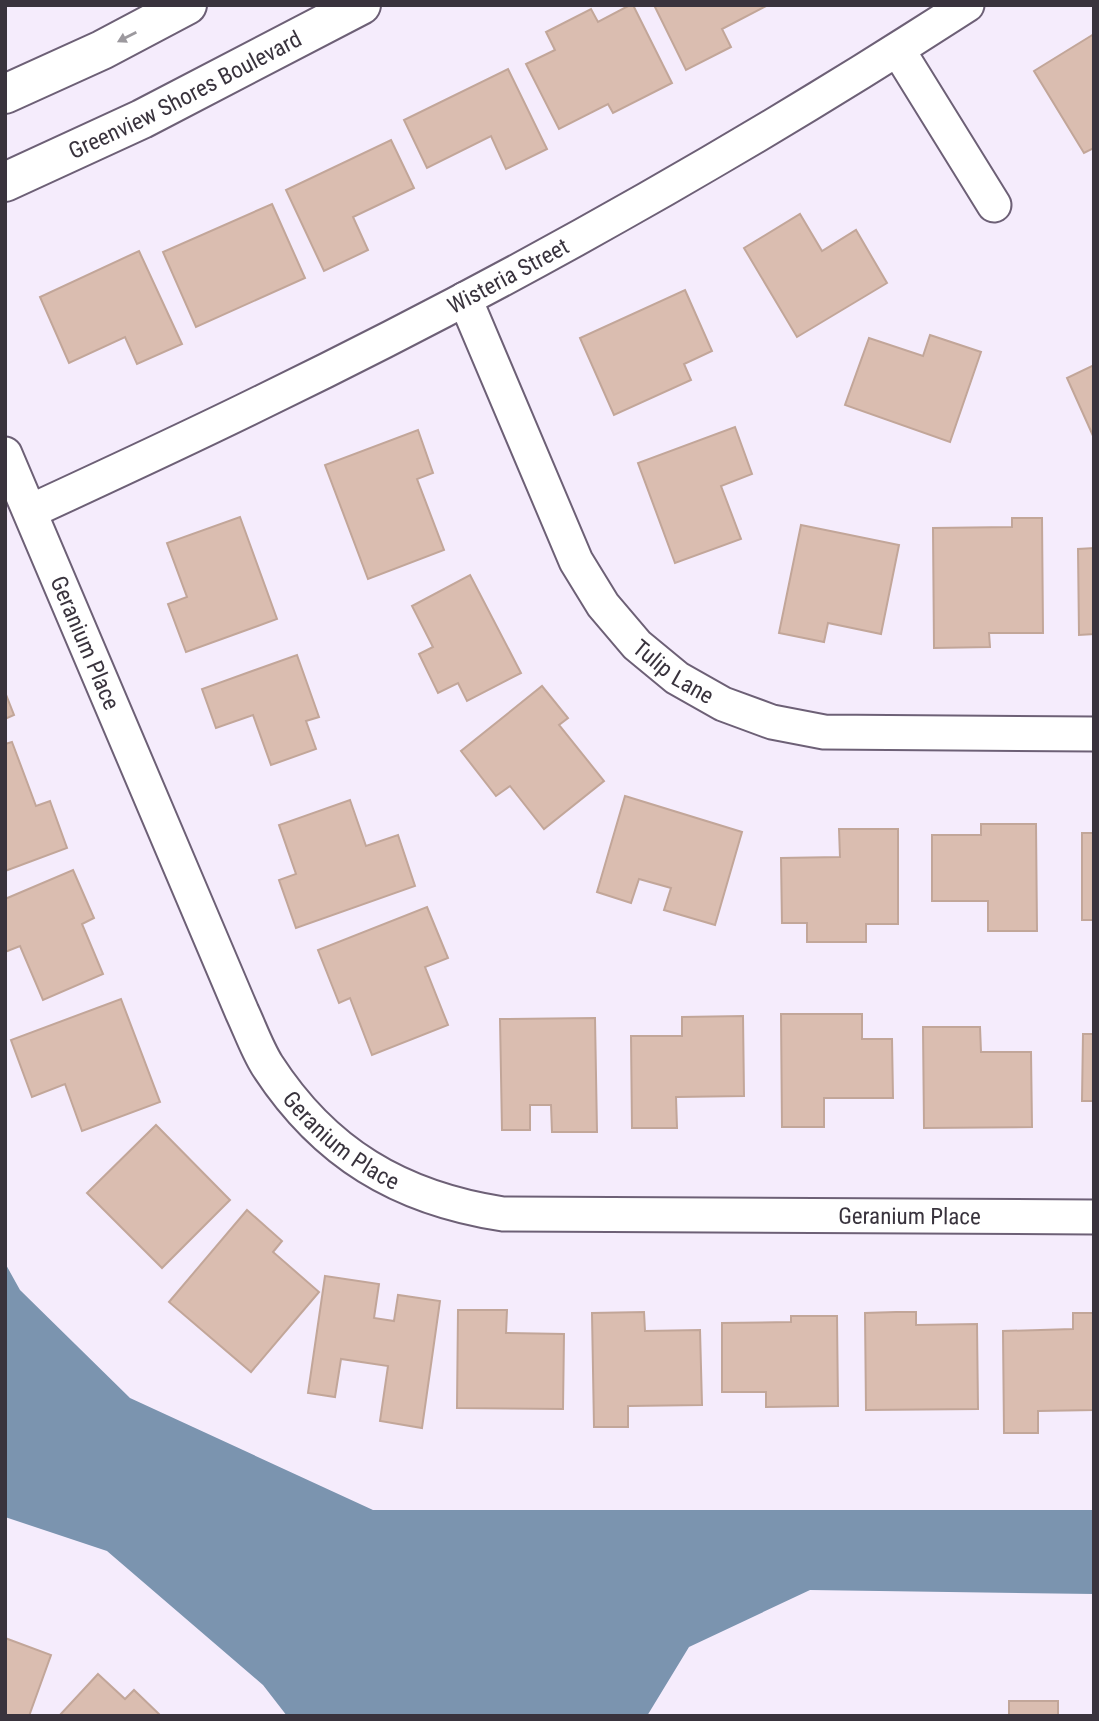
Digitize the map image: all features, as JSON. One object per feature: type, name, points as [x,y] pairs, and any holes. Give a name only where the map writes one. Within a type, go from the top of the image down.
[{"type":"street","points":[[5,94],[102,50],[187,5]]},
{"type":"street","name":"Greenview Shores Boulevard","points":[[5,182],[142,119],[361,5]]},
{"type":"street","name":"Wisteria Street","points":[[31,511],[265,401],[465,299],[691,174],[898,50],[967,5]]},
{"type":"street","points":[[898,50],[994,205]]},
{"type":"street","name":"Tulip Lane","points":[[465,299],[576,561],[603,605],[637,645],[677,678],[723,704],[772,723],[824,732],[1094,734]]},
{"type":"street","name":"Geranium Place","points":[[5,454],[265,1063],[296,1105],[332,1142],[380,1175],[427,1197],[503,1214],[1094,1217]]},
{"type":"water","points":[[5,1263],[20,1290],[130,1398],[373,1510],[1094,1510],[1094,1594],[810,1590],[689,1647],[647,1716],[287,1716],[263,1685],[107,1551],[5,1517]]},
{"type":"building","points":[[633,5],[672,83],[613,113],[608,104],[559,129],[526,64],[555,50],[546,32],[591,9],[598,22]]},
{"type":"building","points":[[654,5],[768,5],[722,29],[731,47],[686,70]]},
{"type":"building","points":[[1094,34],[1094,148],[1084,153],[1034,71]]},
{"type":"building","points":[[508,69],[547,149],[506,169],[491,136],[427,168],[404,120]]},
{"type":"building","points":[[391,140],[414,188],[353,217],[368,250],[324,271],[286,190]]},
{"type":"building","points":[[272,204],[305,278],[196,327],[163,252]]},
{"type":"building","points":[[800,214],[822,251],[856,230],[887,283],[797,337],[744,248]]},
{"type":"building","points":[[139,251],[182,344],[137,364],[125,337],[69,363],[40,297]]},
{"type":"building","points":[[685,290],[712,351],[684,364],[691,380],[614,415],[580,338]]},
{"type":"building","points":[[930,335],[981,352],[950,442],[845,405],[869,338],[923,356]]},
{"type":"building","points":[[1094,365],[1094,438],[1067,378]]},
{"type":"building","points":[[735,427],[752,474],[721,486],[741,539],[675,563],[638,463]]},
{"type":"building","points":[[418,430],[433,473],[417,479],[444,550],[368,579],[325,465]]},
{"type":"building","points":[[240,517],[277,619],[186,652],[168,604],[187,597],[167,543]]},
{"type":"building","points":[[1012,518],[1042,518],[1043,633],[989,633],[990,647],[934,648],[933,528],[1012,527]]},
{"type":"building","points":[[801,525],[899,545],[881,634],[828,623],[824,642],[779,633]]},
{"type":"building","points":[[1094,548],[1094,634],[1079,635],[1078,549]]},
{"type":"building","points":[[470,575],[521,673],[467,701],[458,683],[438,693],[419,654],[433,647],[412,606]]},
{"type":"building","points":[[297,655],[319,717],[306,721],[316,749],[271,765],[253,715],[216,728],[202,689]]},
{"type":"building","points":[[542,686],[568,718],[559,725],[604,781],[544,829],[510,786],[496,796],[461,751]]},
{"type":"building","points":[[5,692],[14,715],[5,719]]},
{"type":"building","points":[[12,742],[36,806],[50,801],[67,848],[5,871],[5,744]]},
{"type":"building","points":[[625,796],[742,832],[715,925],[664,910],[671,888],[639,879],[631,903],[597,892]]},
{"type":"building","points":[[350,800],[366,846],[398,835],[415,886],[296,928],[279,880],[296,874],[279,825]]},
{"type":"building","points":[[981,824],[1036,824],[1037,931],[988,931],[988,901],[932,901],[932,835],[981,835]]},
{"type":"building","points":[[839,829],[898,829],[898,924],[866,924],[866,942],[807,942],[807,923],[782,923],[781,858],[840,857]]},
{"type":"building","points":[[1082,833],[1094,833],[1094,920],[1082,920]]},
{"type":"building","points":[[73,870],[94,918],[82,924],[103,974],[43,1000],[20,946],[5,952],[5,899]]},
{"type":"building","points":[[427,907],[448,958],[425,967],[448,1025],[372,1055],[350,998],[339,1003],[318,950]]},
{"type":"building","points":[[121,999],[160,1102],[82,1131],[65,1084],[32,1097],[11,1040]]},
{"type":"building","points":[[781,1014],[862,1014],[862,1039],[892,1039],[893,1098],[824,1098],[824,1127],[782,1127]]},
{"type":"building","points":[[743,1016],[744,1096],[676,1097],[677,1128],[632,1128],[631,1036],[682,1036],[682,1017]]},
{"type":"building","points":[[595,1018],[597,1132],[552,1132],[551,1105],[530,1105],[530,1130],[502,1130],[500,1019]]},
{"type":"building","points":[[923,1027],[980,1027],[981,1052],[1031,1052],[1032,1127],[924,1128]]},
{"type":"building","points":[[1083,1034],[1094,1034],[1094,1101],[1082,1101]]},
{"type":"building","points":[[156,1125],[230,1200],[162,1268],[87,1193]]},
{"type":"building","points":[[247,1210],[282,1241],[273,1252],[319,1292],[251,1372],[169,1302]]},
{"type":"building","points":[[325,1276],[379,1284],[374,1318],[394,1321],[398,1295],[440,1301],[422,1428],[380,1421],[388,1366],[341,1359],[335,1397],[308,1393]]},
{"type":"building","points":[[458,1310],[507,1310],[506,1333],[564,1334],[563,1409],[457,1408]]},
{"type":"building","points":[[644,1312],[645,1331],[700,1330],[702,1405],[628,1406],[628,1427],[594,1427],[592,1313]]},
{"type":"building","points":[[916,1312],[916,1325],[977,1324],[978,1409],[866,1410],[865,1313]]},
{"type":"building","points":[[1073,1313],[1094,1313],[1094,1410],[1038,1411],[1038,1433],[1004,1433],[1003,1331],[1073,1329]]},
{"type":"building","points":[[791,1316],[837,1316],[838,1406],[766,1407],[766,1392],[722,1392],[722,1323],[791,1322]]},
{"type":"building","points":[[5,1638],[51,1655],[29,1716],[5,1716]]},
{"type":"building","points":[[98,1674],[125,1699],[134,1690],[161,1716],[59,1716]]},
{"type":"building","points":[[1009,1701],[1058,1701],[1058,1716],[1009,1716]]}]
